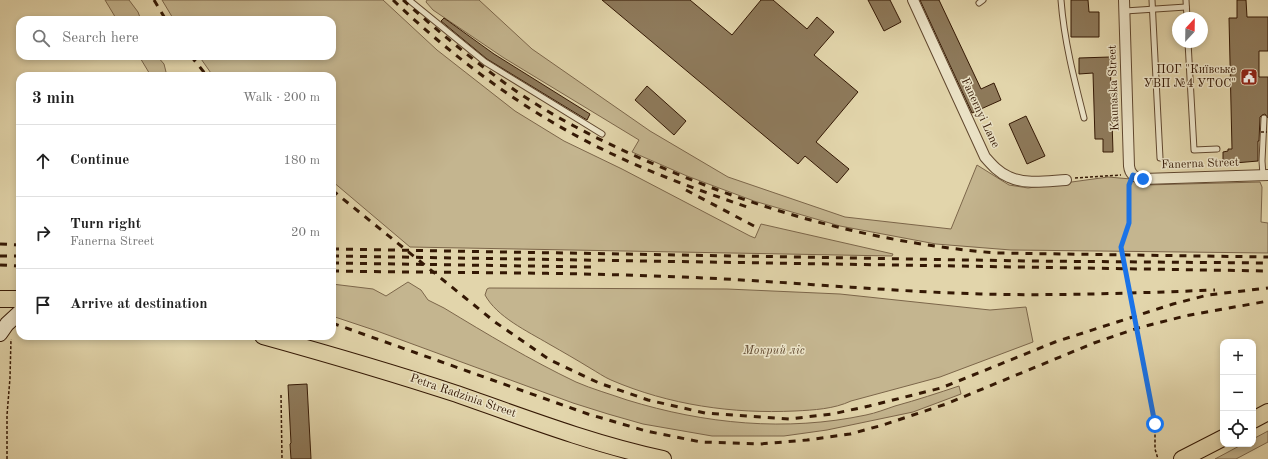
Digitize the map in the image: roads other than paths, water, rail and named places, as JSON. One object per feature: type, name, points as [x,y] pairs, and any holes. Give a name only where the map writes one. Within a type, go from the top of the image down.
[{"type":"main road","points":[[0,299],[16,299]]},
{"type":"main road","points":[[0,334],[16,316]]},
{"type":"main road","name":"Petra Radzinia Street","points":[[277,340],[409,378],[572,433],[640,454],[663,459]]},
{"type":"main road","points":[[1256,418],[1268,412]]},
{"type":"main road","points":[[1182,459],[1220,440]]},
{"type":"street","name":"Fanernyi Lane","points":[[913,0],[985,157],[996,169],[1009,178],[1027,182],[1066,180]]},
{"type":"street","name":"Kaunaska Street","points":[[1124,0],[1129,166],[1133,175]]},
{"type":"street","name":"Fanerna Street","points":[[1133,175],[1143,179],[1266,175]]},
{"type":"lane","points":[[409,0],[485,62],[602,134]]},
{"type":"lane","points":[[1061,0],[1063,24],[1072,70],[1084,118]]},
{"type":"lane","points":[[1152,0],[1160,158]]},
{"type":"lane","points":[[1186,0],[1186,12]]},
{"type":"lane","points":[[1125,11],[1186,7]]},
{"type":"lane","points":[[1188,48],[1194,150],[1218,149]]},
{"type":"lane","points":[[1264,118],[1262,161],[1266,175]]},
{"type":"railway","points":[[154,0],[164,16]]},
{"type":"railway","points":[[393,0],[417,23],[469,65],[523,104],[551,122],[627,161],[678,182],[747,207]]},
{"type":"railway","points":[[403,0],[458,47],[501,80],[533,102],[567,122],[620,149],[656,165],[739,198],[781,211],[823,223],[908,242],[996,253],[1268,257]]},
{"type":"railway","points":[[194,60],[204,72]]},
{"type":"railway","points":[[686,190],[754,226]]},
{"type":"railway","points":[[336,193],[495,322],[550,360],[599,383],[648,400],[705,413],[789,419],[832,414],[869,406],[941,388],[1055,342],[1173,304],[1208,295],[1268,288]]},
{"type":"railway","points":[[0,244],[16,245]]},
{"type":"railway","points":[[336,249],[1027,261],[1268,263]]},
{"type":"railway","points":[[0,256],[16,256]]},
{"type":"railway","points":[[336,256],[1268,271]]},
{"type":"railway","points":[[336,263],[592,267]]},
{"type":"railway","points":[[0,265],[16,266]]},
{"type":"railway","points":[[336,271],[639,275],[906,291],[1010,295],[1215,290]]},
{"type":"railway","points":[[336,324],[588,414],[646,431],[701,442],[760,444],[807,440],[850,434],[883,425],[946,404],[1094,343],[1138,328],[1185,316],[1268,301]]},
{"type":"place","name":"ПОГ \"Київське УВП №4 УТОС\"","points":[[1249,77]]},
{"type":"park label","name":"Мокрий ліс","points":[[774,351]]}]
